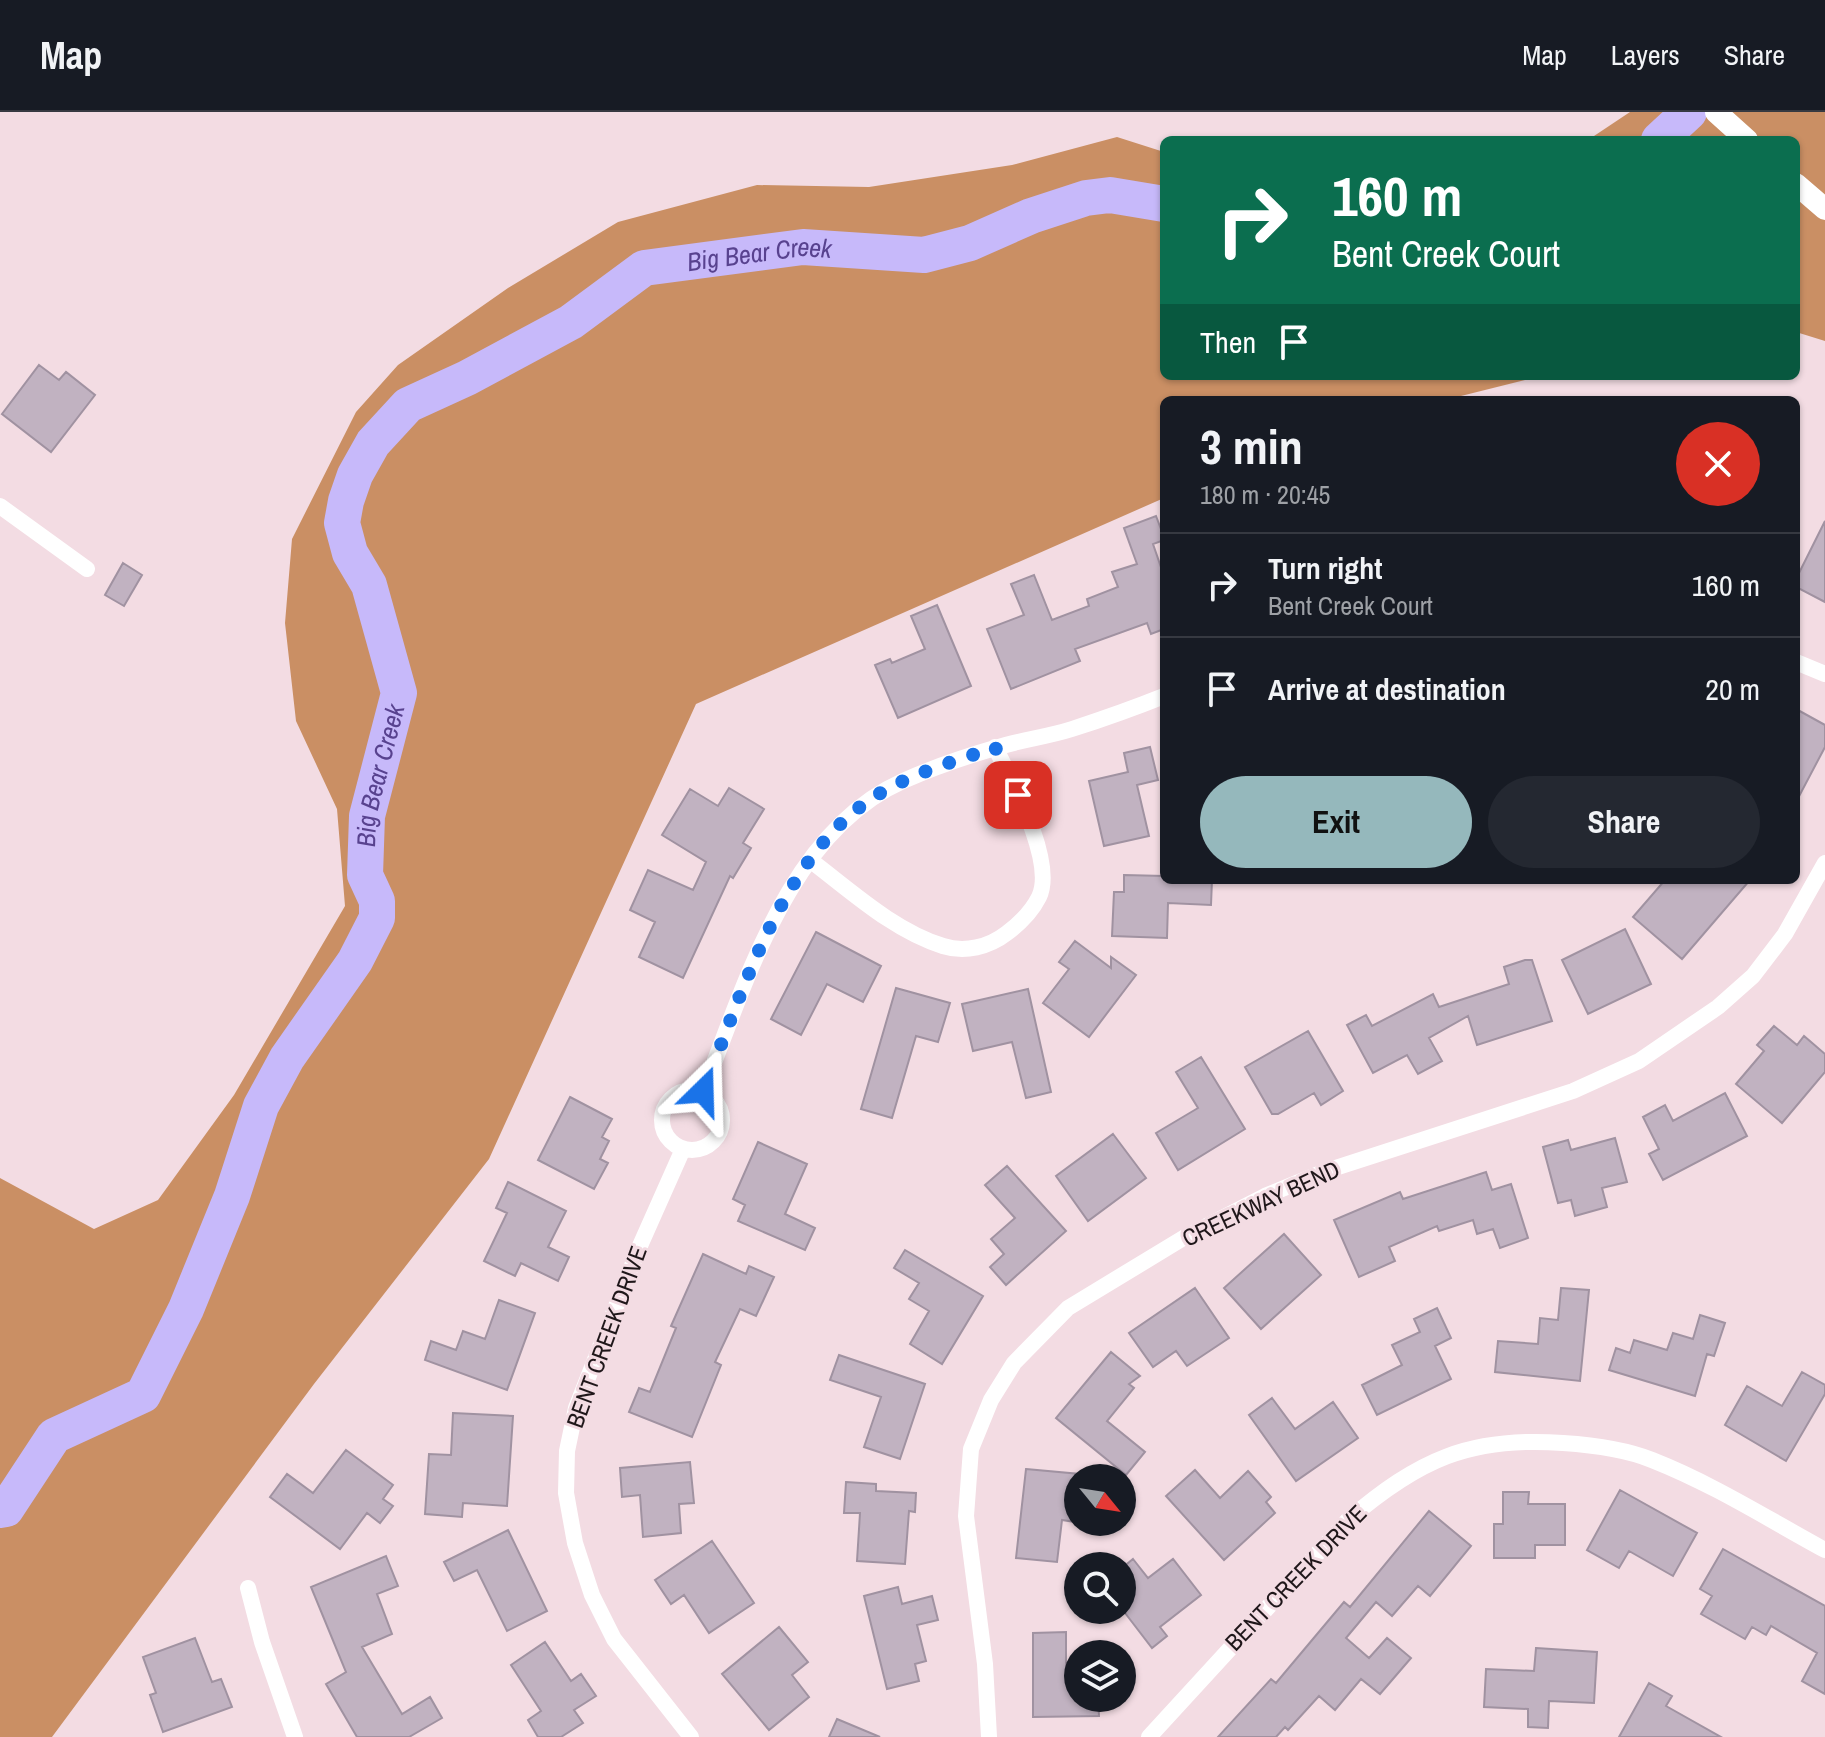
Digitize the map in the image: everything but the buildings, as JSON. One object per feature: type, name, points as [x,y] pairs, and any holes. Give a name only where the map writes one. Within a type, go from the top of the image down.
[{"type":"main road","points":[[1716,112],[1743,136]]},
{"type":"main road","points":[[1800,187],[1825,209]]},
{"type":"street","points":[[0,506],[87,569]]},
{"type":"street","points":[[1800,664],[1825,674]]},
{"type":"street","points":[[703,1091],[767,931],[810,860],[834,830],[870,799],[902,781],[995,747],[1070,730],[1160,697]]},
{"type":"street","points":[[810,860],[884,915],[927,940],[963,950],[998,940],[1018,925],[1040,896],[1043,871],[1029,818],[995,747]]},
{"type":"street","name":"CREEKWAY BEND","points":[[989,1737],[985,1664],[966,1516],[971,1449],[991,1400],[1014,1363],[1068,1308],[1185,1237],[1265,1196],[1326,1171],[1573,1091],[1639,1061],[1718,1007],[1753,976],[1785,934],[1825,863]]},
{"type":"street","points":[[683,1090],[703,1091],[715,1099],[720,1108],[721,1129],[713,1142],[704,1147],[683,1149],[663,1130],[663,1109],[673,1096],[683,1090]]},
{"type":"street","name":"BENT CREEK DRIVE","points":[[683,1149],[639,1248],[576,1408],[567,1451],[566,1493],[575,1543],[592,1595],[614,1639],[691,1737]]},
{"type":"street","name":"BENT CREEK DRIVE","points":[[1149,1737],[1348,1520],[1375,1497],[1417,1469],[1463,1449],[1494,1443],[1541,1441],[1593,1445],[1650,1459],[1711,1487],[1825,1550]]},
{"type":"street","points":[[248,1588],[262,1642],[295,1737]]},
{"type":"shaded area","points":[[1630,112],[1825,112],[1825,341],[1800,333],[1800,136],[1594,136]]},
{"type":"shaded area","points":[[1117,137],[1160,151],[1160,380],[1525,380],[1461,396],[1160,396],[1160,500],[696,704],[489,1159],[314,1384],[52,1737],[0,1737],[0,1178],[94,1229],[158,1200],[234,1095],[345,906],[337,809],[296,721],[285,623],[292,539],[356,412],[398,365],[508,288],[618,222],[757,185],[869,187],[1012,165]]},
{"type":"waterway","name":"Big Bear Creek","points":[[1663,136],[1689,112]]},
{"type":"waterway","name":"Big Bear Creek","points":[[0,1510],[6,1509],[54,1436],[143,1395],[186,1309],[232,1196],[261,1106],[287,1058],[355,961],[377,918],[377,901],[365,875],[367,816],[399,693],[369,585],[350,553],[342,523],[355,475],[373,443],[408,405],[467,378],[571,322],[644,268],[803,247],[924,255],[970,243],[1031,216],[1086,198],[1110,195],[1160,203]]},
{"type":"route","points":[[703,1091],[767,931],[810,860],[834,830],[870,799],[902,781],[995,747],[1018,795]]}]
